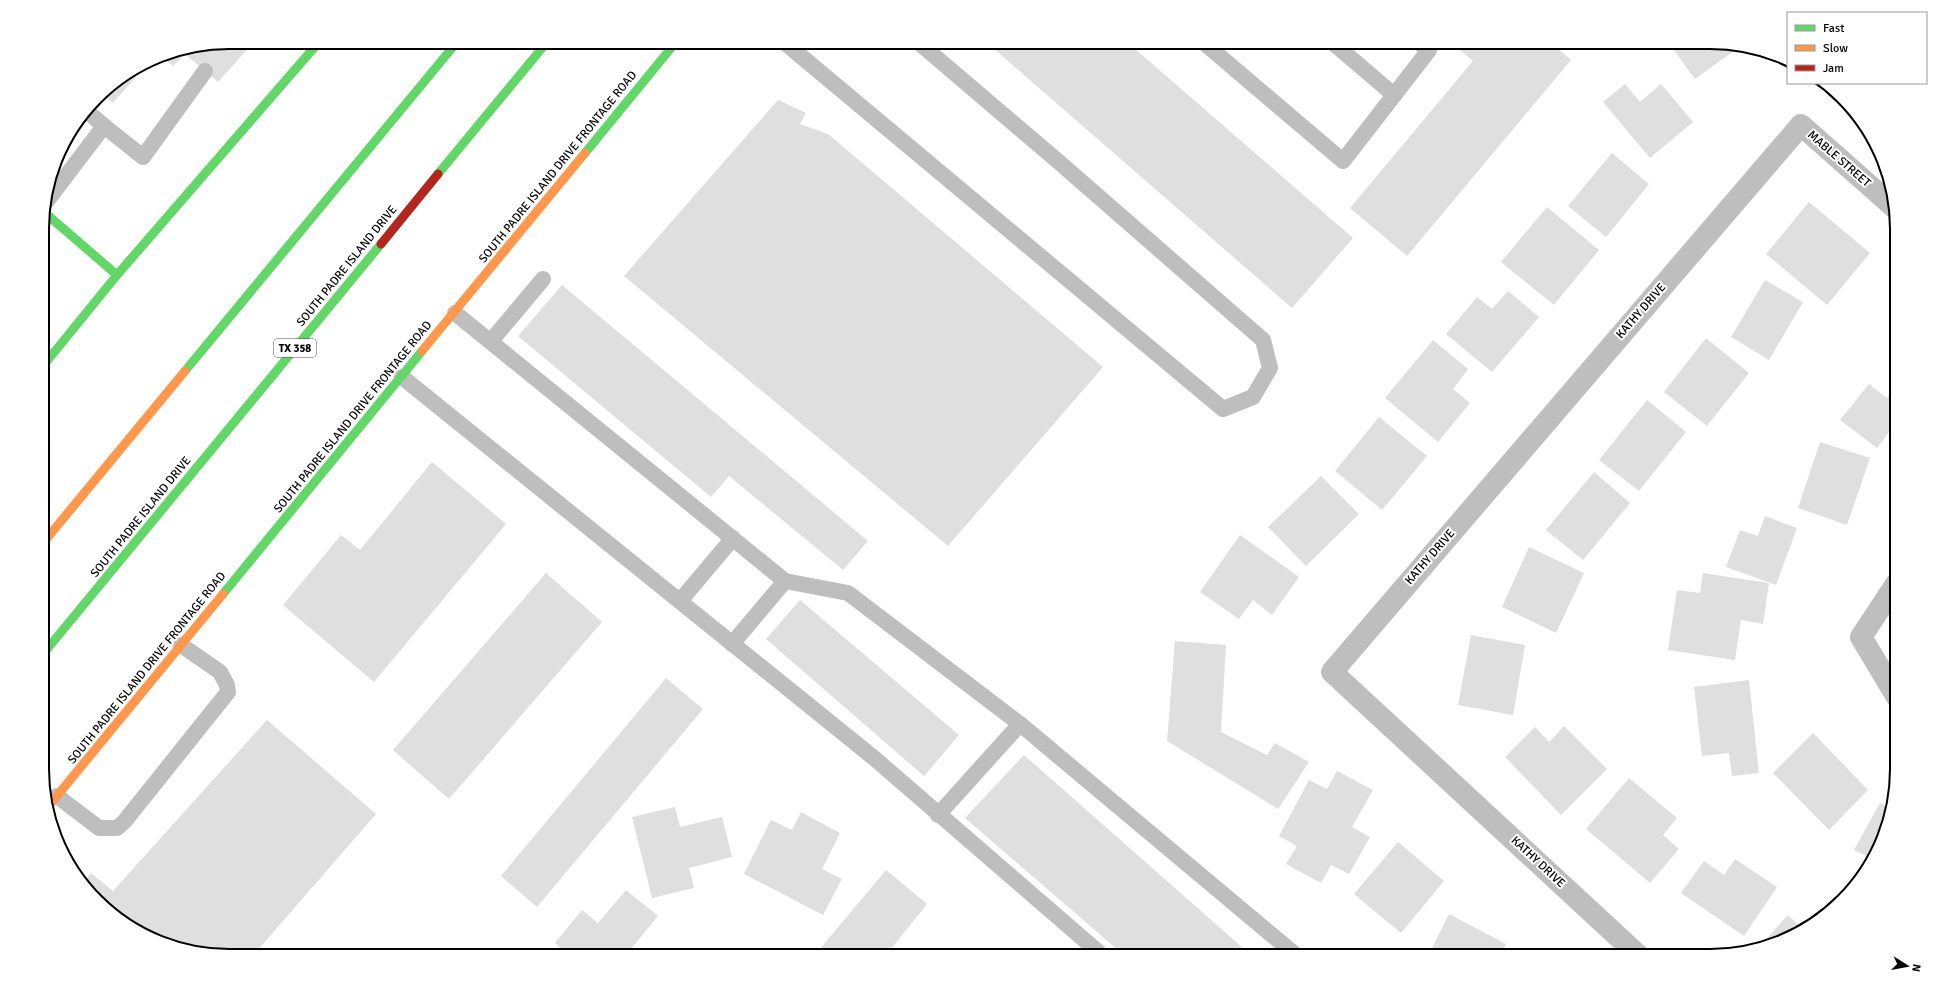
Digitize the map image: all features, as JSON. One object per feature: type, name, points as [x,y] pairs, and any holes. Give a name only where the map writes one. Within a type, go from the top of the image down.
[{"type":"main road","points":[[49,359],[117,275],[313,49]]},
{"type":"main road","points":[[49,536],[451,49]]},
{"type":"main road","name":"SOUTH PADRE ISLAND DRIVE","points":[[49,647],[541,49]]},
{"type":"main road","name":"SOUTH PADRE ISLAND DRIVE FRONTAGE ROAD","points":[[52,802],[670,49]]},
{"type":"main road","points":[[49,221],[117,275]]},
{"type":"street","name":"MABLE STREET","points":[[1801,125],[1888,201]]},
{"type":"street","name":"KATHY DRIVE","points":[[1631,949],[1332,672],[1801,125]]},
{"type":"street","points":[[1890,593],[1861,637],[1890,685]]},
{"type":"lane","points":[[792,49],[1223,409],[1253,397],[1270,368],[1263,340],[1060,162],[926,49]]},
{"type":"lane","points":[[1211,49],[1343,161],[1429,50],[1428,49]]},
{"type":"lane","points":[[1340,49],[1394,95]]},
{"type":"lane","points":[[90,114],[143,157],[205,71]]},
{"type":"lane","points":[[52,193],[104,126]]},
{"type":"lane","points":[[491,342],[543,279]]},
{"type":"lane","points":[[455,312],[785,581],[848,593],[1020,724],[1289,949]]},
{"type":"lane","points":[[402,376],[874,758],[938,815],[1095,949]]},
{"type":"lane","points":[[680,601],[733,538]]},
{"type":"lane","points":[[732,644],[785,581]]},
{"type":"lane","points":[[52,802],[99,828],[117,828],[124,822],[228,692],[227,685],[220,672],[182,645]]},
{"type":"lane","points":[[938,815],[1020,724]]},
{"type":"building","points":[[217,49],[248,49],[218,82],[185,54]]},
{"type":"building","points":[[994,49],[1135,49],[1353,238],[1292,308]]},
{"type":"building","points":[[1459,49],[1558,49],[1571,60],[1407,256],[1350,208],[1473,61]]},
{"type":"building","points":[[1673,49],[1722,49],[1734,51],[1695,79]]},
{"type":"building","points":[[185,54],[173,66],[167,61]]},
{"type":"building","points":[[140,73],[113,103],[107,97],[119,86]]},
{"type":"building","points":[[1625,84],[1640,102],[1661,84],[1693,122],[1650,158],[1603,102]]},
{"type":"building","points":[[778,100],[806,113],[800,124],[828,134],[1103,367],[948,546],[624,276]]},
{"type":"building","points":[[1612,153],[1649,184],[1606,237],[1568,206]]},
{"type":"building","points":[[1809,202],[1870,253],[1827,305],[1766,254]]},
{"type":"building","points":[[1547,207],[1599,250],[1554,305],[1501,262]]},
{"type":"building","points":[[1765,280],[1803,302],[1769,360],[1731,337]]},
{"type":"building","points":[[562,285],[868,541],[843,570],[729,476],[711,497],[518,336]]},
{"type":"building","points":[[1508,291],[1539,317],[1492,372],[1446,334],[1477,297],[1492,309]]},
{"type":"building","points":[[1706,338],[1749,373],[1707,426],[1664,392]]},
{"type":"building","points":[[1433,340],[1468,369],[1453,389],[1470,403],[1438,442],[1385,398]]},
{"type":"building","points":[[1869,384],[1887,398],[1890,394],[1890,431],[1877,448],[1840,420]]},
{"type":"building","points":[[1647,400],[1686,432],[1639,491],[1599,460]]},
{"type":"building","points":[[1379,417],[1427,456],[1382,510],[1335,471]]},
{"type":"building","points":[[1820,442],[1870,458],[1847,525],[1798,508]]},
{"type":"building","points":[[432,462],[506,524],[374,682],[283,605],[341,535],[360,550]]},
{"type":"building","points":[[1594,472],[1630,503],[1583,560],[1546,530]]},
{"type":"building","points":[[1321,476],[1359,514],[1306,566],[1268,527]]},
{"type":"building","points":[[1765,516],[1797,528],[1776,585],[1726,567],[1740,530],[1758,536]]},
{"type":"building","points":[[1240,535],[1299,577],[1272,615],[1253,600],[1239,619],[1200,592]]},
{"type":"building","points":[[1529,547],[1584,573],[1556,633],[1502,607]]},
{"type":"building","points":[[546,573],[602,622],[449,799],[393,750]]},
{"type":"building","points":[[1703,573],[1769,583],[1763,624],[1741,620],[1735,660],[1668,650],[1677,590],[1700,593]]},
{"type":"building","points":[[800,600],[959,735],[924,776],[766,639]]},
{"type":"building","points":[[1471,635],[1525,645],[1513,715],[1458,705]]},
{"type":"building","points":[[1175,641],[1226,645],[1221,732],[1267,755],[1275,743],[1309,762],[1278,809],[1167,741]]},
{"type":"building","points":[[666,678],[703,709],[537,907],[501,876]]},
{"type":"building","points":[[1749,680],[1759,773],[1732,776],[1729,753],[1702,756],[1694,687]]},
{"type":"building","points":[[267,720],[376,814],[259,949],[217,949],[194,946],[160,935],[139,925],[119,912],[86,879],[91,873],[113,891]]},
{"type":"building","points":[[1564,726],[1607,769],[1561,815],[1505,757],[1535,727],[1549,742]]},
{"type":"building","points":[[1813,733],[1868,790],[1829,830],[1773,773]]},
{"type":"building","points":[[1024,755],[1244,949],[1117,949],[965,818]]},
{"type":"building","points":[[1337,771],[1373,790],[1352,827],[1370,837],[1349,874],[1331,865],[1321,883],[1286,864],[1297,846],[1279,836],[1309,780],[1327,789]]},
{"type":"building","points":[[1629,778],[1677,818],[1663,835],[1679,849],[1650,883],[1586,829]]},
{"type":"building","points":[[1880,803],[1886,806],[1876,838],[1867,856],[1854,850]]},
{"type":"building","points":[[675,807],[680,827],[722,817],[732,857],[689,868],[694,888],[652,898],[632,817]]},
{"type":"building","points":[[801,812],[840,833],[822,869],[842,879],[823,915],[744,874],[771,820],[792,830]]},
{"type":"building","points":[[1398,842],[1444,881],[1401,933],[1354,894]]},
{"type":"building","points":[[1735,859],[1777,887],[1744,936],[1681,893],[1704,861],[1724,875]]},
{"type":"building","points":[[886,870],[927,904],[891,949],[820,949]]},
{"type":"building","points":[[626,890],[658,916],[631,949],[562,949],[555,943],[582,910],[598,923]]},
{"type":"building","points":[[1449,914],[1506,944],[1504,949],[1432,949]]},
{"type":"building","points":[[1788,915],[1799,925],[1779,935],[1765,940]]},
{"type":"traffic: fast","points":[[49,359],[117,275],[313,49]]},
{"type":"traffic: fast","points":[[185,371],[451,49]]},
{"type":"traffic: fast","points":[[438,174],[541,49]]},
{"type":"traffic: fast","points":[[585,153],[670,49]]},
{"type":"traffic: fast","points":[[49,216],[117,275]]},
{"type":"traffic: fast","points":[[49,647],[381,244]]},
{"type":"traffic: fast","points":[[223,594],[422,351]]},
{"type":"traffic: slow","points":[[422,351],[585,153]]},
{"type":"traffic: slow","points":[[49,536],[185,371]]},
{"type":"traffic: slow","points":[[52,802],[223,594]]},
{"type":"traffic: jam","points":[[381,244],[438,174]]}]
